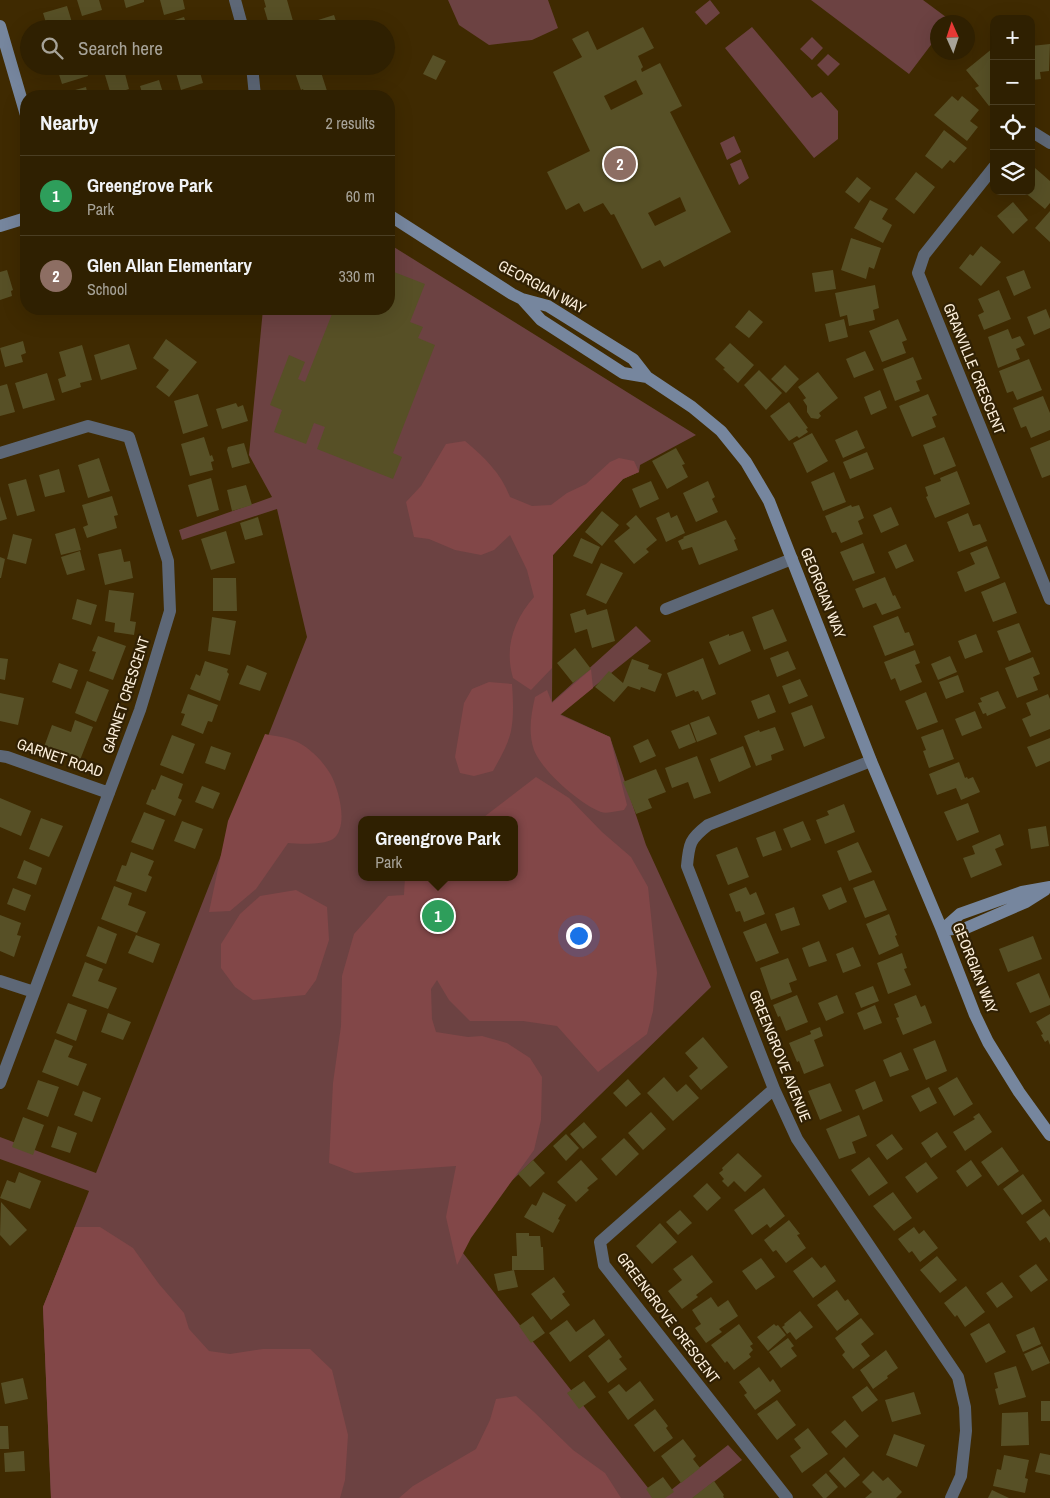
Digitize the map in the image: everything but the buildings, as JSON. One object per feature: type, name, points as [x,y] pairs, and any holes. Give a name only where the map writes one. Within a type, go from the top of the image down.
[{"type":"street","points":[[235,0],[241,20]]},
{"type":"street","points":[[0,26],[20,94]]},
{"type":"street","points":[[253,75],[254,90]]},
{"type":"street","points":[[1035,134],[1050,143]]},
{"type":"street","name":"GRANVILLE CRESCENT","points":[[990,172],[924,255],[918,273],[1050,599]]},
{"type":"street","name":"GEORGIAN WAY","points":[[395,218],[522,299],[548,306],[633,359],[647,377],[692,407],[721,431],[746,462],[768,501],[871,761],[975,1014],[988,1042],[1019,1092],[1050,1135]]},
{"type":"street","points":[[0,226],[20,220]]},
{"type":"street","name":"GARNET CRESCENT","points":[[0,453],[88,426],[129,437],[168,561],[170,611],[140,710],[0,1083]]},
{"type":"street","points":[[666,609],[792,559]]},
{"type":"street","name":"GARNET ROAD","points":[[0,756],[109,793]]},
{"type":"street","name":"GREENGROVE AVENUE","points":[[871,761],[708,825],[694,836],[688,852],[687,866],[774,1089],[797,1139],[958,1377],[965,1407],[965,1438],[961,1476],[951,1498]]},
{"type":"street","points":[[942,930],[960,914],[1022,892],[1049,888]]},
{"type":"street","points":[[0,981],[34,992]]},
{"type":"street","name":"GREENGROVE CRESCENT","points":[[774,1089],[600,1242],[604,1265],[787,1498]]},
{"type":"shaded area","points":[[448,0],[548,0],[558,28],[532,40],[489,45],[459,25]]},
{"type":"shaded area","points":[[710,0],[720,13],[706,25],[695,12]]},
{"type":"shaded area","points":[[811,0],[923,0],[943,15],[930,15],[930,46],[909,74]]},
{"type":"shaded area","points":[[752,27],[812,98],[821,92],[838,111],[838,139],[814,158],[725,48]]},
{"type":"shaded area","points":[[812,37],[823,48],[812,60],[800,49]]},
{"type":"shaded area","points":[[828,54],[840,64],[828,76],[817,65]]},
{"type":"shaded area","points":[[734,136],[741,152],[727,160],[720,143]]},
{"type":"shaded area","points":[[741,159],[749,178],[739,185],[730,164]]},
{"type":"shaded area","points":[[395,248],[696,435],[640,465],[639,472],[623,479],[553,555],[552,702],[636,626],[651,641],[560,714],[610,737],[646,845],[711,987],[452,1239],[656,1498],[51,1498],[43,1307],[89,1191],[0,1159],[0,1137],[96,1173],[307,637],[277,509],[182,540],[179,530],[272,497],[249,455],[262,315],[395,315]]},
{"type":"shaded area","points":[[465,441],[492,466],[510,497],[532,506],[551,505],[567,493],[586,484],[610,462],[619,458],[634,461],[639,472],[623,479],[553,555],[552,668],[531,690],[513,678],[510,667],[510,645],[516,625],[534,597],[527,570],[510,535],[494,550],[481,555],[455,550],[429,539],[414,537],[406,502],[421,486],[446,444]]},
{"type":"shaded area","points":[[591,669],[593,688],[560,715],[610,737],[627,805],[624,810],[609,813],[603,813],[592,808],[553,777],[538,758],[531,737],[532,710],[535,697],[547,690],[552,703]]},
{"type":"shaded area","points":[[489,682],[512,684],[513,713],[510,736],[493,771],[474,776],[460,773],[455,757],[464,703],[472,689]]},
{"type":"shaded area","points":[[265,734],[295,741],[315,755],[324,765],[331,775],[337,790],[342,817],[341,826],[338,833],[329,841],[311,844],[288,843],[256,889],[230,911],[209,912],[228,821]]},
{"type":"shaded area","points":[[536,777],[569,798],[602,832],[631,857],[648,887],[657,973],[653,1011],[647,1034],[598,1072],[557,1026],[523,1021],[470,1021],[449,1000],[437,980],[431,989],[432,1019],[436,1032],[468,1037],[482,1036],[507,1043],[530,1058],[542,1077],[541,1120],[534,1150],[471,1238],[457,1265],[446,1217],[456,1166],[355,1173],[329,1163],[333,1083],[341,1026],[342,976],[354,934],[388,896],[404,895],[405,881],[518,881],[518,816],[485,816]]},
{"type":"shaded area","points":[[296,890],[327,907],[329,940],[316,980],[305,995],[253,1000],[235,987],[221,968],[221,944],[240,914],[260,896]]},
{"type":"shaded area","points":[[75,1227],[100,1227],[133,1248],[159,1284],[184,1313],[189,1329],[209,1351],[230,1354],[263,1349],[310,1349],[332,1370],[348,1435],[345,1480],[340,1498],[51,1498],[43,1307]]},
{"type":"shaded area","points":[[516,1396],[573,1450],[605,1473],[621,1498],[399,1498],[413,1486],[476,1449],[490,1420],[496,1399]]},
{"type":"shaded area","points":[[728,1445],[742,1460],[693,1498],[661,1498]]},
{"type":"place","name":"Glen Allan Elementary","points":[[620,164]]},
{"type":"place","name":"Greengrove Park","points":[[438,916]]}]
